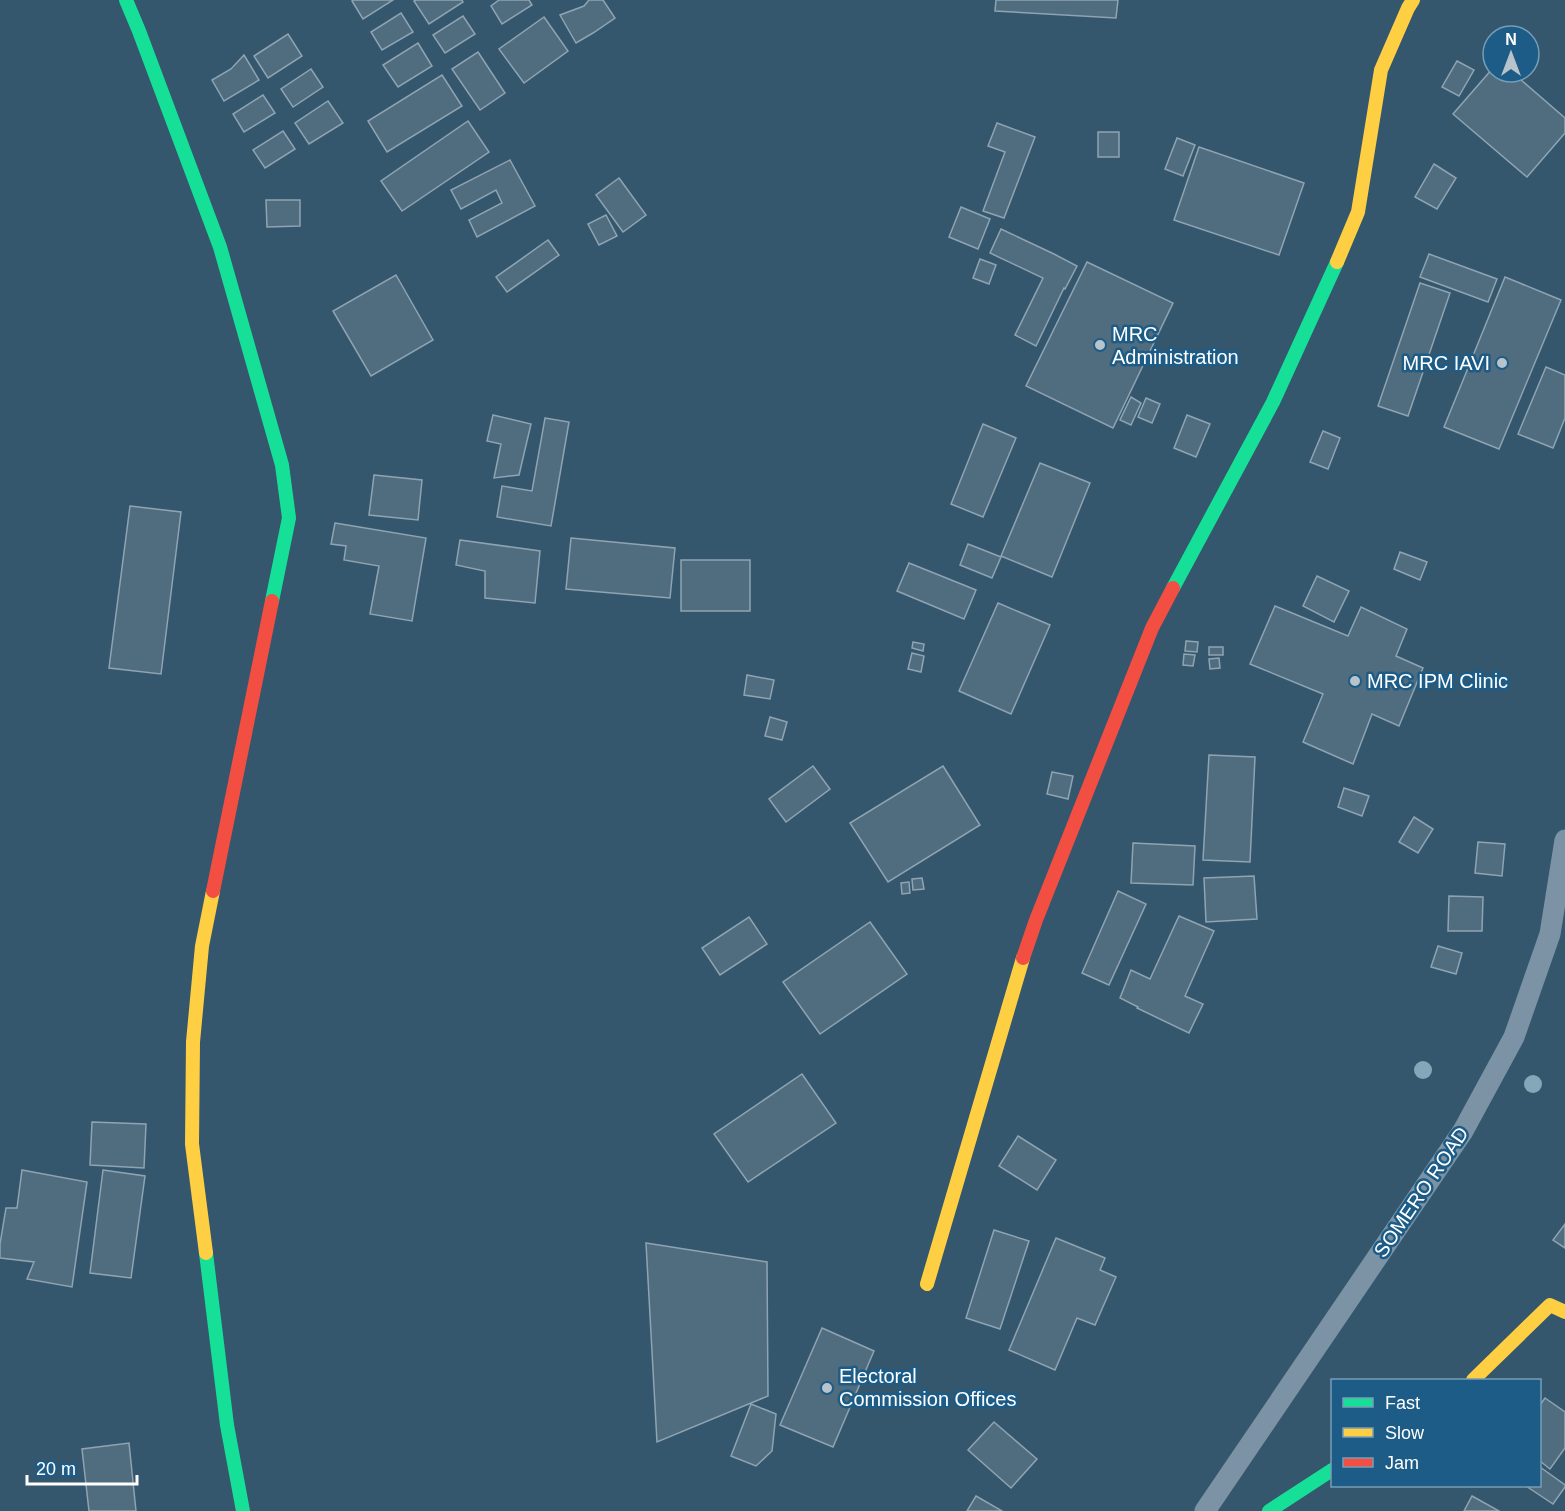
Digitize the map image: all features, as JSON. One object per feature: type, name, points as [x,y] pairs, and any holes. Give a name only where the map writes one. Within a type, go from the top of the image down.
[{"type":"street","points":[[126,0],[220,247],[282,465],[289,518],[206,923],[193,1042],[192,1144],[226,1425],[243,1511]]},
{"type":"street","points":[[927,1284],[1036,920],[1152,628],[1273,402],[1358,212],[1381,70],[1413,0]]},
{"type":"street","points":[[1474,1379],[1550,1305],[1565,1312]]},
{"type":"street","points":[[1269,1511],[1331,1471]]},
{"type":"lane","name":"SOMERO ROAD","points":[[1205,1511],[1462,1131],[1514,1037],[1550,934],[1565,840]]},
{"type":"building","points":[[353,0],[393,0],[363,19]]},
{"type":"building","points":[[462,0],[463,2],[429,24],[414,1]]},
{"type":"building","points":[[499,0],[529,0],[532,5],[502,24],[491,6]]},
{"type":"building","points":[[589,0],[603,0],[615,18],[576,43],[560,15],[584,6]]},
{"type":"building","points":[[996,0],[1118,0],[1116,18],[995,11]]},
{"type":"building","points":[[401,13],[413,32],[382,50],[371,32]]},
{"type":"building","points":[[463,16],[475,34],[445,53],[433,35]]},
{"type":"building","points":[[544,17],[568,51],[524,83],[499,49]]},
{"type":"building","points":[[288,34],[302,56],[268,78],[254,56]]},
{"type":"building","points":[[418,43],[432,66],[398,87],[383,65]]},
{"type":"building","points":[[478,52],[505,93],[480,110],[452,69]]},
{"type":"building","points":[[244,55],[259,80],[224,101],[212,80],[231,69]]},
{"type":"building","points":[[1457,61],[1474,70],[1459,96],[1442,87]]},
{"type":"building","points":[[311,69],[323,87],[293,107],[281,89]]},
{"type":"building","points":[[442,75],[462,106],[387,152],[368,121]]},
{"type":"building","points":[[1481,82],[1481,84],[1526,84],[1565,118],[1565,133],[1527,177],[1453,114]]},
{"type":"building","points":[[263,95],[275,113],[244,132],[233,114]]},
{"type":"building","points":[[328,101],[343,123],[309,144],[295,123]]},
{"type":"building","points":[[468,121],[489,152],[402,211],[381,181]]},
{"type":"building","points":[[997,123],[1035,137],[1004,218],[983,211],[1005,152],[988,146]]},
{"type":"building","points":[[283,131],[295,149],[265,168],[253,150]]},
{"type":"building","points":[[1098,132],[1119,132],[1119,157],[1098,157]]},
{"type":"building","points":[[1177,138],[1195,145],[1183,176],[1165,169]]},
{"type":"building","points":[[1199,147],[1304,183],[1279,255],[1174,220]]},
{"type":"building","points":[[510,160],[535,206],[477,237],[469,220],[502,203],[496,190],[461,209],[451,190]]},
{"type":"building","points":[[1434,164],[1456,178],[1437,209],[1415,197]]},
{"type":"building","points":[[619,178],[646,215],[623,232],[596,195]]},
{"type":"building","points":[[266,200],[300,200],[300,226],[267,227]]},
{"type":"building","points":[[961,207],[990,219],[978,249],[949,237]]},
{"type":"building","points":[[606,215],[617,236],[599,245],[588,224]]},
{"type":"building","points":[[1001,229],[1077,266],[1036,346],[1015,335],[1043,278],[990,253]]},
{"type":"building","points":[[548,240],[559,255],[507,292],[496,277]]},
{"type":"building","points":[[1429,254],[1497,279],[1488,302],[1420,277]]},
{"type":"building","points":[[980,259],[996,265],[989,284],[973,278]]},
{"type":"building","name":"MRC Administration","points":[[1087,262],[1173,303],[1113,428],[1026,386]]},
{"type":"building","points":[[396,275],[433,340],[371,376],[333,311]]},
{"type":"building","name":"MRC IAVI","points":[[1505,277],[1561,300],[1499,449],[1444,427]]},
{"type":"building","points":[[1420,283],[1450,293],[1408,416],[1378,406]]},
{"type":"building","points":[[1546,367],[1565,375],[1565,418],[1553,448],[1518,434]]},
{"type":"building","points":[[1131,397],[1141,403],[1131,425],[1120,420]]},
{"type":"building","points":[[1146,398],[1160,404],[1152,423],[1138,417]]},
{"type":"building","points":[[493,415],[531,424],[519,475],[494,478],[501,444],[487,441]]},
{"type":"building","points":[[1187,415],[1210,424],[1196,457],[1174,448]]},
{"type":"building","points":[[545,418],[569,422],[551,526],[497,517],[502,486],[532,491]]},
{"type":"building","points":[[983,424],[1016,438],[983,517],[951,504]]},
{"type":"building","points":[[1323,431],[1340,438],[1328,469],[1310,462]]},
{"type":"building","points":[[1040,463],[1090,483],[1052,577],[1001,556]]},
{"type":"building","points":[[374,475],[422,480],[418,520],[369,515]]},
{"type":"building","points":[[130,506],[181,512],[161,674],[109,668]]},
{"type":"building","points":[[335,523],[426,538],[412,621],[370,614],[379,566],[344,560],[346,546],[331,544]]},
{"type":"building","points":[[571,538],[675,548],[670,598],[566,589]]},
{"type":"building","points":[[460,540],[540,551],[535,603],[485,598],[485,571],[456,565]]},
{"type":"building","points":[[968,544],[1001,557],[992,578],[960,565]]},
{"type":"building","points":[[1400,552],[1427,562],[1420,580],[1394,569]]},
{"type":"building","points":[[681,560],[750,560],[750,611],[681,611]]},
{"type":"building","points":[[909,563],[976,590],[964,619],[897,591]]},
{"type":"building","points":[[1317,576],[1349,591],[1334,622],[1303,606]]},
{"type":"building","points":[[998,603],[1050,625],[1011,714],[959,691]]},
{"type":"building","name":"MRC IPM Clinic","points":[[1275,606],[1348,636],[1361,607],[1407,629],[1396,656],[1423,668],[1399,726],[1372,714],[1353,764],[1303,742],[1323,694],[1250,664]]},
{"type":"building","points":[[1186,641],[1198,642],[1197,652],[1185,651]]},
{"type":"building","points":[[913,642],[924,644],[923,651],[912,648]]},
{"type":"building","points":[[1209,647],[1223,647],[1223,655],[1209,655]]},
{"type":"building","points":[[912,653],[924,656],[921,672],[908,669]]},
{"type":"building","points":[[1184,654],[1195,655],[1193,666],[1183,665]]},
{"type":"building","points":[[1219,658],[1220,668],[1210,669],[1209,659]]},
{"type":"building","points":[[747,675],[774,680],[770,699],[744,695]]},
{"type":"building","points":[[770,717],[787,722],[782,740],[765,736]]},
{"type":"building","points":[[1209,755],[1255,757],[1250,862],[1203,860]]},
{"type":"building","points":[[813,766],[830,789],[786,822],[769,799]]},
{"type":"building","points":[[943,766],[980,825],[888,882],[850,823]]},
{"type":"building","points":[[1052,772],[1073,776],[1068,799],[1047,794]]},
{"type":"building","points":[[1344,788],[1369,796],[1362,816],[1338,807]]},
{"type":"building","points":[[1414,817],[1433,829],[1418,853],[1399,842]]},
{"type":"building","points":[[1478,842],[1505,844],[1502,876],[1475,873]]},
{"type":"building","points":[[1133,843],[1195,846],[1193,885],[1131,883]]},
{"type":"building","points":[[1254,876],[1257,919],[1206,922],[1204,878]]},
{"type":"building","points":[[922,878],[924,889],[913,890],[912,879]]},
{"type":"building","points":[[909,882],[910,893],[902,894],[901,883]]},
{"type":"building","points":[[1118,891],[1146,904],[1109,985],[1082,973]]},
{"type":"building","points":[[1449,896],[1483,897],[1482,931],[1448,931]]},
{"type":"building","points":[[1179,916],[1214,931],[1185,996],[1203,1004],[1189,1033],[1120,998],[1131,970],[1150,979]]},
{"type":"building","points":[[749,917],[767,944],[720,975],[702,948]]},
{"type":"building","points":[[870,922],[907,974],[820,1034],[783,982]]},
{"type":"building","points":[[1438,946],[1462,953],[1456,974],[1431,967]]},
{"type":"building","points":[[802,1074],[836,1123],[748,1182],[714,1134]]},
{"type":"building","points":[[92,1122],[146,1124],[144,1168],[90,1165]]},
{"type":"building","points":[[1018,1136],[1056,1160],[1037,1190],[999,1166]]},
{"type":"building","points":[[22,1170],[87,1182],[72,1287],[27,1279],[34,1262],[0,1258],[6,1208],[17,1208]]},
{"type":"building","points":[[103,1170],[145,1176],[131,1278],[90,1273]]},
{"type":"building","points":[[1565,1224],[1565,1248],[1553,1240]]},
{"type":"building","points":[[994,1230],[1029,1241],[1000,1329],[966,1318]]},
{"type":"building","points":[[1056,1238],[1105,1258],[1100,1270],[1116,1277],[1095,1325],[1077,1318],[1055,1370],[1009,1350]]},
{"type":"building","points":[[646,1243],[767,1262],[768,1396],[657,1442]]},
{"type":"building","name":"Electoral Commission Offices","points":[[822,1328],[874,1351],[833,1447],[780,1425]]},
{"type":"building","points":[[1545,1398],[1565,1412],[1565,1448],[1550,1469],[1541,1462],[1541,1404]]},
{"type":"building","points":[[751,1404],[776,1414],[772,1451],[756,1466],[731,1456]]},
{"type":"building","points":[[994,1422],[1037,1459],[1011,1488],[968,1450]]},
{"type":"building","points":[[129,1443],[136,1511],[89,1511],[82,1449]]},
{"type":"building","points":[[1541,1468],[1565,1485],[1553,1504],[1528,1487],[1541,1487]]},
{"type":"building","points":[[976,1496],[1002,1511],[967,1511]]},
{"type":"building","points":[[1472,1496],[1499,1511],[1464,1511]]},
{"type":"traffic: fast","points":[[126,0],[220,247],[282,465],[289,518],[272,601]]},
{"type":"traffic: fast","points":[[1173,588],[1273,402],[1337,262]]},
{"type":"traffic: fast","points":[[206,1253],[227,1425],[243,1511]]},
{"type":"traffic: fast","points":[[1269,1511],[1331,1471]]},
{"type":"traffic: slow","points":[[1337,262],[1358,212],[1381,70],[1413,0]]},
{"type":"traffic: slow","points":[[206,1253],[192,1144],[193,1042],[202,946],[213,891]]},
{"type":"traffic: slow","points":[[927,1284],[1023,958]]},
{"type":"traffic: slow","points":[[1474,1379],[1550,1305],[1565,1312]]},
{"type":"traffic: jam","points":[[1023,958],[1152,628],[1173,588]]},
{"type":"traffic: jam","points":[[213,891],[272,601]]},
{"type":"place","name":"MRC Administration","points":[[1100,345]]},
{"type":"place","name":"MRC IAVI","points":[[1502,363]]},
{"type":"place","name":"MRC IPM Clinic","points":[[1355,681]]},
{"type":"place","name":"Electoral Commission Offices","points":[[827,1388]]}]
